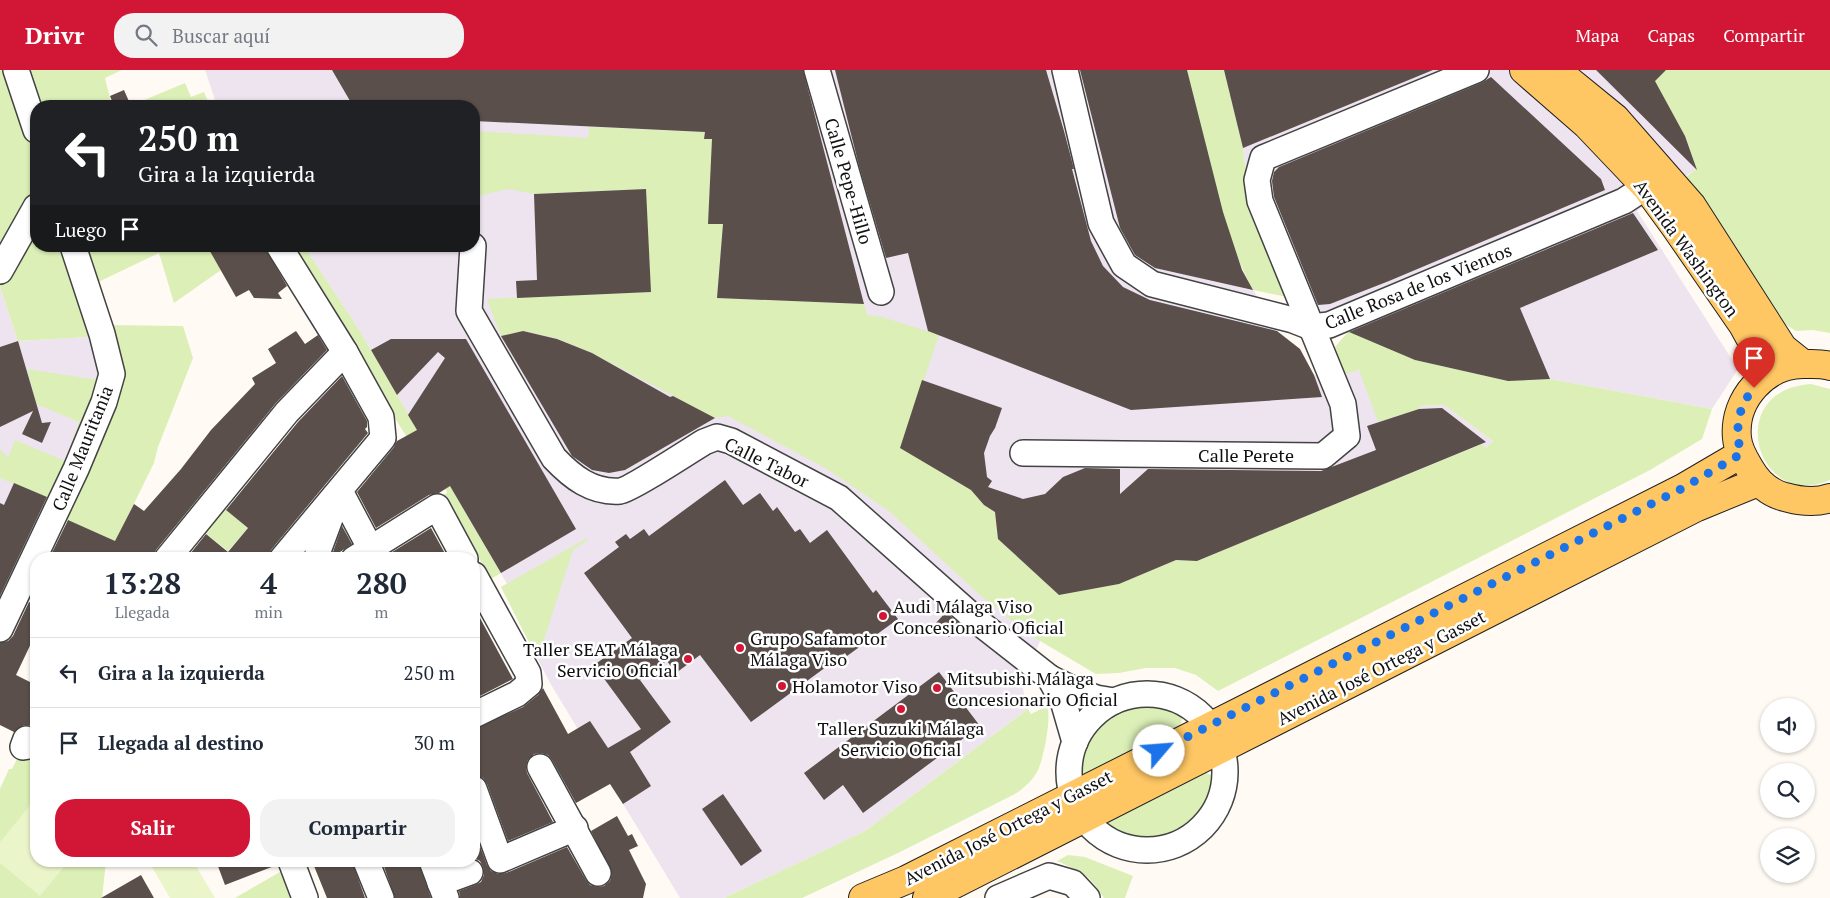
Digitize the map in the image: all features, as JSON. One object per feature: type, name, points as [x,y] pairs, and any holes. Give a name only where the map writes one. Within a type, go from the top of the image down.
[{"type":"main road","name":"Avenida Washington","points":[[1524,70],[1655,181],[1692,206],[1783,348],[1803,364]]},
{"type":"main road","name":"Avenida Washington","points":[[1556,70],[1615,118],[1655,181],[1676,228],[1743,326],[1760,356],[1761,378]]},
{"type":"main road","points":[[1830,366],[1790,364],[1780,367],[1761,378],[1746,397],[1740,412],[1737,436],[1741,454],[1758,482],[1776,495],[1799,501],[1830,498]]},
{"type":"main road","name":"Avenida José Ortega y Gasset","points":[[927,898],[1084,819],[1217,736],[1683,488],[1741,454]]},
{"type":"main road","name":"Avenida José Ortega y Gasset","points":[[863,898],[906,880],[1072,795],[1217,736],[1697,507],[1758,482]]},
{"type":"street","points":[[16,70],[30,112]]},
{"type":"street","name":"Calle Pepe-Hillo","points":[[817,70],[881,292]]},
{"type":"street","name":"Calle Rosa de los Vientos","points":[[1065,70],[1101,223],[1124,266],[1152,284],[1293,320],[1311,327],[1329,325],[1624,201],[1655,181]]},
{"type":"street","points":[[1311,327],[1260,201],[1257,180],[1264,158],[1476,70]]},
{"type":"street","points":[[0,272],[30,218]]},
{"type":"street","name":"Calle Mauritania","points":[[36,552],[80,461],[104,402],[112,374],[102,334],[75,252]]},
{"type":"street","points":[[283,252],[345,352],[381,417],[383,438],[288,552]]},
{"type":"street","name":"Calle Tabor","points":[[473,252],[469,311],[554,458],[569,474],[598,489],[622,491],[704,442],[718,437],[731,441],[839,498],[982,624],[1050,678],[1096,698],[1114,701]]},
{"type":"street","name":"Calle Perete","points":[[1023,453],[1323,456],[1347,436],[1343,404],[1311,327]]},
{"type":"street","points":[[173,552],[287,412],[345,352]]},
{"type":"street","points":[[320,552],[340,491]]},
{"type":"street","points":[[340,491],[366,552]]},
{"type":"street","points":[[371,552],[437,507],[461,552]]},
{"type":"street","points":[[291,552],[303,546],[314,552]]},
{"type":"street","name":"Calle Mauritania","points":[[0,629],[30,565]]},
{"type":"street","points":[[480,586],[528,673],[529,684],[517,694],[480,712]]},
{"type":"street","name":"Calle Tabor","points":[[1050,678],[1064,704],[1075,742]]},
{"type":"street","points":[[1140,694],[1166,695],[1190,706],[1217,736],[1226,781],[1218,806],[1204,827],[1183,842],[1158,850],[1132,849],[1108,840],[1084,819],[1072,795],[1068,774],[1071,752],[1079,733],[1092,716],[1114,701],[1140,694]]},
{"type":"street","points":[[30,741],[26,739],[22,747],[30,746]]},
{"type":"street","points":[[540,767],[598,873]]},
{"type":"street","points":[[480,805],[500,860],[575,828]]},
{"type":"street","points":[[293,867],[305,898]]},
{"type":"street","points":[[368,867],[381,898]]},
{"type":"street","points":[[439,881],[470,872]]},
{"type":"street","points":[[998,898],[1049,876],[1073,883],[1086,898]]},
{"type":"shaded area","points":[[205,70],[1187,70],[1242,270],[1277,331],[1300,349],[1314,375],[1345,374],[1358,370],[1418,406],[1444,405],[1493,441],[1486,448],[1482,444],[1197,561],[1176,560],[1119,584],[1059,595],[1022,685],[1028,709],[865,831],[724,898],[680,898],[550,683],[501,587],[507,584],[358,328],[308,252],[480,252],[480,100],[215,100]]},
{"type":"shaded area","points":[[1224,70],[1666,70],[1655,82],[1685,136],[1696,169],[1637,211],[1738,369],[1712,409],[1550,379],[1509,381],[1415,360],[1358,336],[1287,297],[1247,179],[1243,148]]},
{"type":"shaded area","points":[[0,287],[18,341],[89,337],[101,373],[0,610]]},
{"type":"green space","points":[[0,70],[4,70],[30,131],[30,252],[67,252],[96,336],[92,345],[89,337],[18,341],[0,287]]},
{"type":"green space","points":[[25,70],[122,70],[105,78],[110,100],[34,100]]},
{"type":"green space","points":[[1187,70],[1224,70],[1243,148],[1247,179],[1287,297],[1253,290],[1241,265],[1214,183]]},
{"type":"green space","points":[[1666,70],[1830,70],[1830,333],[1813,330],[1796,331],[1783,323],[1685,178],[1696,169],[1691,163],[1694,161],[1685,136],[1655,81]]},
{"type":"green space","points":[[185,83],[191,97],[204,92],[207,100],[144,100]]},
{"type":"green space","points":[[589,127],[705,132],[705,139],[712,139],[708,224],[723,224],[717,298],[864,304],[867,315],[882,317],[939,335],[901,448],[971,490],[984,505],[995,511],[998,539],[1059,595],[1119,584],[1176,560],[1197,561],[1482,444],[1486,448],[1493,441],[1444,405],[1419,406],[1419,409],[1378,422],[1359,370],[1345,374],[1335,347],[1349,331],[1415,360],[1508,381],[1550,379],[1712,409],[1702,439],[1650,470],[1218,691],[1196,675],[1175,668],[1146,668],[1119,673],[1096,674],[1030,635],[980,595],[889,511],[827,469],[728,416],[715,418],[592,353],[556,338],[523,331],[501,336],[487,299],[651,292],[645,189],[534,194],[508,189],[480,196],[480,131],[588,138]]},
{"type":"green space","points":[[83,252],[210,252],[221,270],[174,303],[159,253],[94,284]]},
{"type":"green space","points":[[290,252],[308,252],[358,328],[501,573],[491,579],[480,560],[480,552],[476,552],[443,495],[447,493],[446,489],[441,491]]},
{"type":"green space","points":[[108,325],[183,326],[193,358],[158,447],[154,463],[115,542],[64,519],[125,377]]},
{"type":"green space","points":[[27,369],[98,380],[73,465],[65,462],[49,498],[0,478],[0,449],[8,458],[15,440],[65,461],[79,422],[36,404]]},
{"type":"green space","points":[[1811,384],[1830,389],[1830,480],[1805,486],[1784,480],[1768,466],[1759,447],[1758,426],[1766,406],[1783,391]]},
{"type":"green space","points":[[220,505],[248,528],[228,551],[200,529]]},
{"type":"green space","points":[[587,538],[588,540],[573,550],[540,652],[535,654],[501,587]]},
{"type":"green space","points":[[1047,706],[1048,729],[1039,767],[1030,782],[1015,794],[900,852],[802,898],[724,898],[865,831],[1028,709],[1031,714]]},
{"type":"green space","points":[[1140,706],[1157,707],[1172,712],[1182,718],[1181,725],[1082,776],[1079,771],[1081,758],[1085,746],[1098,727],[1116,714]]},
{"type":"green space","points":[[30,746],[30,867],[105,867],[102,898],[0,898],[0,789],[9,769],[12,769],[23,747]]},
{"type":"green space","points":[[1205,772],[1212,776],[1208,795],[1200,811],[1189,823],[1176,832],[1161,837],[1145,838],[1127,835],[1109,828],[1109,820]]},
{"type":"green space","points":[[30,805],[30,867],[64,867],[40,896],[0,863],[0,842]]},
{"type":"green space","points":[[1068,855],[1085,857],[1133,876],[1125,898],[1104,898],[1089,879],[1078,871],[1057,861]]},
{"type":"green space","points":[[152,867],[197,867],[215,898],[170,898]]},
{"type":"green space","points":[[280,872],[291,898],[235,898]]},
{"type":"building","points":[[332,70],[803,70],[864,304],[717,298],[723,224],[708,224],[712,139],[704,139],[705,132],[480,121],[480,100],[350,100]]},
{"type":"building","points":[[835,70],[1046,70],[1074,169],[1072,169],[1091,241],[1103,266],[1123,287],[1150,300],[1277,331],[1300,349],[1314,375],[1322,397],[1131,410],[928,331],[908,253],[886,258],[859,166]]},
{"type":"building","points":[[1080,70],[1187,70],[1223,212],[1242,270],[1253,290],[1155,268],[1135,255],[1120,228]]},
{"type":"building","points":[[1224,70],[1433,70],[1243,148]]},
{"type":"building","points":[[1596,70],[1666,70],[1655,81],[1685,136],[1697,170]]},
{"type":"building","points":[[1491,77],[1601,179],[1605,190],[1389,281],[1330,304],[1318,305],[1274,197],[1272,181],[1274,172],[1279,167],[1481,83]]},
{"type":"building","points":[[124,90],[128,100],[112,100],[110,96]]},
{"type":"building","points":[[646,189],[651,292],[517,298],[516,281],[537,280],[534,194]]},
{"type":"building","points":[[1633,213],[1658,250],[1520,308],[1550,379],[1508,381],[1415,360],[1349,332]]},
{"type":"building","points":[[210,252],[267,252],[287,286],[278,293],[282,299],[254,298],[249,290],[236,297]]},
{"type":"building","points":[[296,331],[305,344],[318,335],[327,350],[276,403],[155,552],[52,552],[68,520],[115,541],[134,504],[144,511],[181,469],[211,430],[255,384],[252,378],[276,363],[268,349]]},
{"type":"building","points":[[523,331],[557,339],[592,353],[670,397],[673,396],[715,418],[625,470],[609,473],[592,470],[572,456],[501,336]]},
{"type":"building","points":[[391,339],[466,339],[576,529],[501,573],[450,486],[439,493],[429,495],[376,528],[357,492],[397,441],[417,430],[408,415],[445,358],[438,352],[397,395],[371,350]]},
{"type":"building","points":[[18,341],[42,423],[51,422],[42,443],[22,434],[33,411],[0,427],[0,347]]},
{"type":"building","points":[[342,376],[367,421],[365,429],[368,433],[270,552],[228,552],[248,528],[226,510],[298,422]]},
{"type":"building","points":[[922,380],[1002,408],[984,453],[987,477],[992,481],[988,487],[1023,499],[1045,494],[1063,477],[1085,468],[1120,469],[1120,494],[1148,469],[1321,471],[1376,450],[1367,426],[1419,409],[1442,408],[1486,442],[1197,561],[1176,560],[1119,584],[1059,595],[998,539],[995,512],[984,505],[971,490],[900,448]]},
{"type":"building","points":[[725,480],[743,505],[760,493],[773,511],[777,507],[795,532],[800,529],[810,543],[827,530],[873,593],[876,590],[898,619],[847,656],[845,653],[751,722],[700,655],[676,673],[667,661],[640,680],[671,722],[630,752],[651,786],[623,804],[610,784],[576,803],[548,755],[534,754],[528,760],[526,766],[527,773],[553,822],[508,841],[487,784],[480,777],[480,726],[523,707],[538,695],[543,688],[568,734],[590,721],[608,748],[641,729],[594,665],[632,638],[584,573],[619,547],[615,542],[626,534],[630,539],[644,529],[649,536]]},
{"type":"building","points":[[14,483],[47,497],[0,596],[0,503],[4,505]]},
{"type":"building","points":[[342,526],[352,544],[340,552],[333,552]]},
{"type":"building","points":[[431,528],[444,552],[392,552]]},
{"type":"building","points":[[206,534],[228,552],[192,552]]},
{"type":"building","points":[[29,602],[30,646],[16,675],[30,682],[30,726],[24,725],[14,732],[0,725],[0,643],[8,641],[13,636]]},
{"type":"building","points":[[946,612],[961,625],[949,637],[935,624]]},
{"type":"building","points":[[480,618],[513,679],[480,696]]},
{"type":"building","points":[[939,672],[980,726],[863,813],[843,785],[824,800],[804,773]]},
{"type":"building","points":[[723,794],[762,851],[741,866],[702,809]]},
{"type":"building","points":[[617,816],[628,836],[632,834],[638,846],[629,850],[646,884],[643,898],[460,898],[459,891],[481,882],[484,875],[480,861],[480,846],[487,865],[491,871],[498,874],[506,873],[567,847],[590,885],[604,886],[610,881],[612,873],[591,831]]},
{"type":"building","points":[[218,867],[272,867],[225,885]]},
{"type":"building","points":[[314,867],[354,867],[365,898],[327,898]]},
{"type":"building","points":[[384,867],[420,867],[431,898],[395,898]]},
{"type":"building","points":[[141,875],[154,898],[101,898]]},
{"type":"place","name":"Audi Málaga Viso Concesionario Oficial","points":[[883,616]]},
{"type":"place","name":"Grupo Safamotor Málaga Viso","points":[[740,648]]},
{"type":"place","name":"Taller SEAT Málaga Servicio Oficial","points":[[688,659]]},
{"type":"place","name":"Holamotor Viso","points":[[782,686]]},
{"type":"place","name":"Mitsubishi Málaga Concesionario Oficial","points":[[937,688]]},
{"type":"place","name":"Taller Suzuki Málaga Servicio Oficial","points":[[901,709]]},
{"type":"route","points":[[1159,751],[1683,488],[1741,454],[1737,436],[1740,412],[1746,397],[1754,388]]}]
